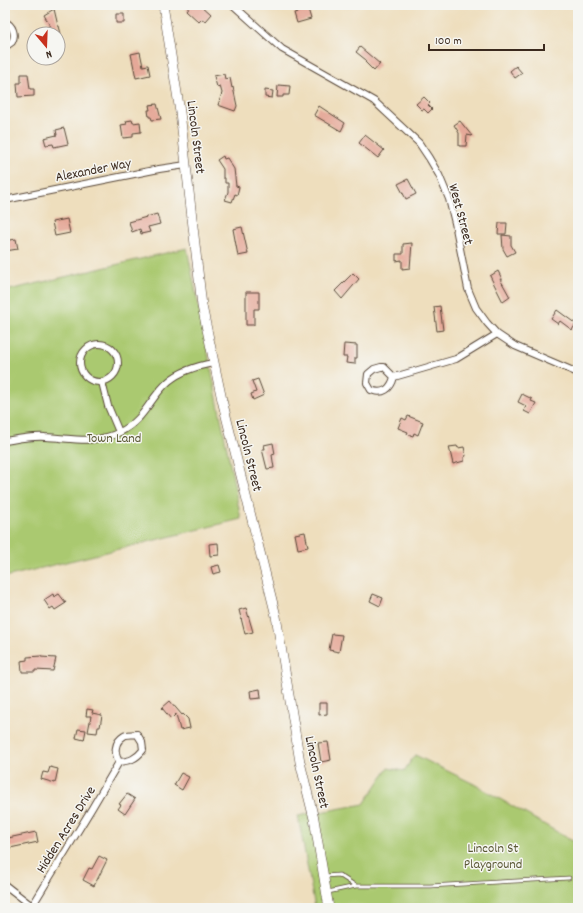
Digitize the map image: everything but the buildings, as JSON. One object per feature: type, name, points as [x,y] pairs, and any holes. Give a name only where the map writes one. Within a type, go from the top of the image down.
[{"type":"main road","name":"Lincoln Street","points":[[163,5],[173,66],[186,165],[198,275],[213,362],[276,616],[300,762],[314,819],[329,908]]},
{"type":"street","name":"West Street","points":[[233,5],[282,49],[374,101],[419,143],[430,158],[449,199],[468,289],[476,308],[486,323],[497,334],[515,346],[578,373]]},
{"type":"street","points":[[5,22],[12,27],[14,34],[12,42],[5,47]]},
{"type":"street","name":"Alexander Way","points":[[5,200],[186,165]]},
{"type":"street","points":[[394,377],[456,359],[497,334]]},
{"type":"street","points":[[96,345],[108,346],[116,355],[118,360],[116,372],[108,380],[102,382],[95,382],[89,379],[82,369],[81,363],[85,351],[96,345]]},
{"type":"street","points":[[5,441],[26,437],[79,440],[106,438],[131,426],[138,420],[168,382],[188,369],[213,362]]},
{"type":"street","points":[[379,367],[387,369],[394,377],[390,388],[384,391],[377,392],[371,390],[367,383],[368,374],[372,370],[379,367]]},
{"type":"street","points":[[102,382],[108,406],[119,432]]},
{"type":"street","points":[[137,734],[142,742],[143,750],[137,757],[129,761],[119,762],[115,755],[118,742],[125,735],[137,734]]},
{"type":"street","name":"Hidden Acres Drive","points":[[31,907],[119,762]]},
{"type":"street","points":[[5,885],[31,907]]},
{"type":"lane","points":[[323,876],[339,875],[356,886]]},
{"type":"lane","points":[[326,892],[356,886],[430,886],[569,878]]},
{"type":"green space","name":"Town Land","points":[[187,248],[241,519],[5,577],[5,291]]},
{"type":"green space","name":"Lincoln St Playground","points":[[415,755],[474,784],[578,844],[578,908],[315,908],[298,816],[364,804],[388,768],[404,771]]}]
